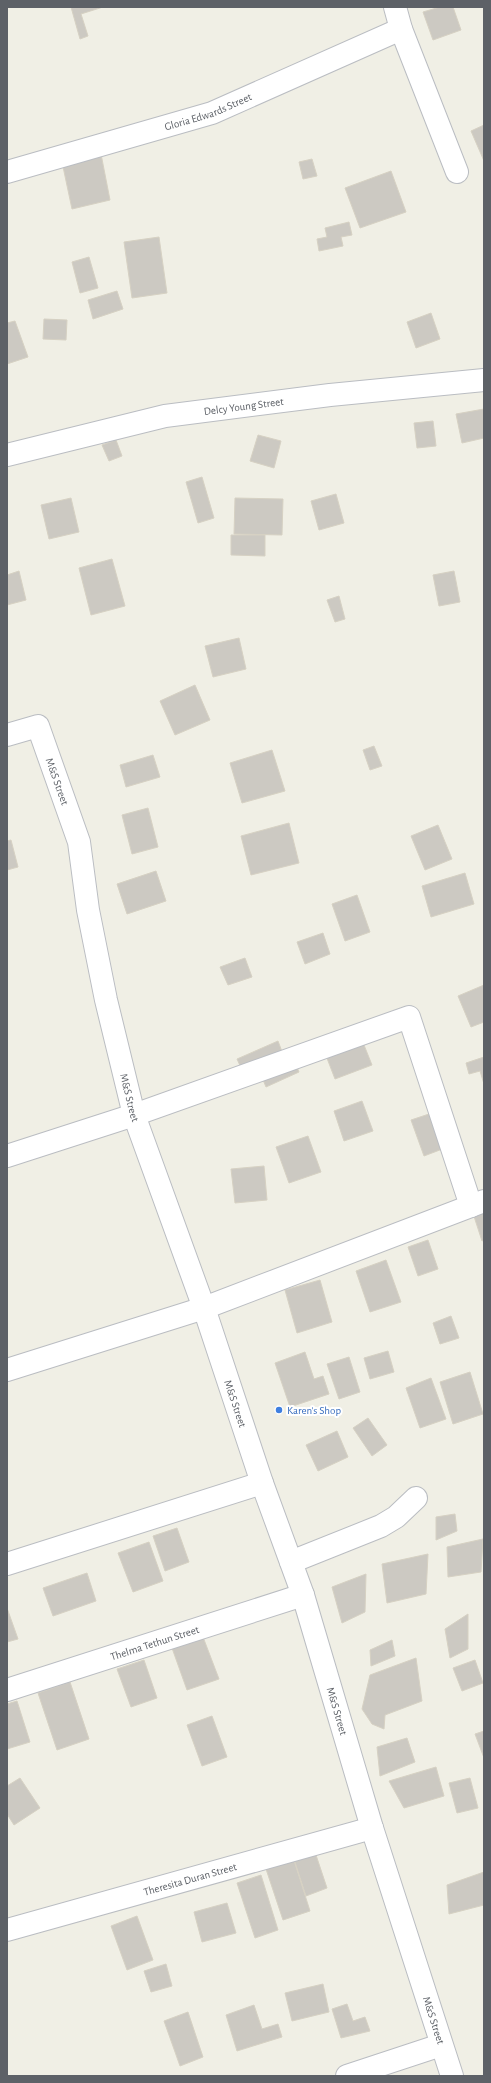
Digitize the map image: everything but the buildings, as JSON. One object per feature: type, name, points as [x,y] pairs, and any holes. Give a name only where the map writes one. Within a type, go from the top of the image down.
[{"type":"street","points":[[395,7],[401,28],[457,172]]},
{"type":"street","name":"Gloria Edwards Street","points":[[7,172],[212,113],[401,28]]},
{"type":"street","name":"Delcy Young Street","points":[[7,455],[165,416],[330,395],[484,380]]},
{"type":"street","name":"M&S Street","points":[[7,735],[38,726],[79,842],[88,910],[106,1000],[134,1115],[204,1308],[262,1483],[303,1595],[372,1828],[452,2076]]},
{"type":"street","points":[[7,1156],[134,1115],[409,1017],[478,1203],[204,1308],[7,1370]]},
{"type":"street","points":[[7,1564],[262,1483]]},
{"type":"street","points":[[291,1562],[381,1526],[396,1517],[416,1498]]},
{"type":"street","name":"Thelma Tethun Street","points":[[7,1690],[303,1595]]},
{"type":"street","name":"Theresita Duran Street","points":[[7,1930],[372,1828]]},
{"type":"street","points":[[347,2076],[441,2045]]},
{"type":"place","name":"Karen's Shop","points":[[279,1410]]}]
